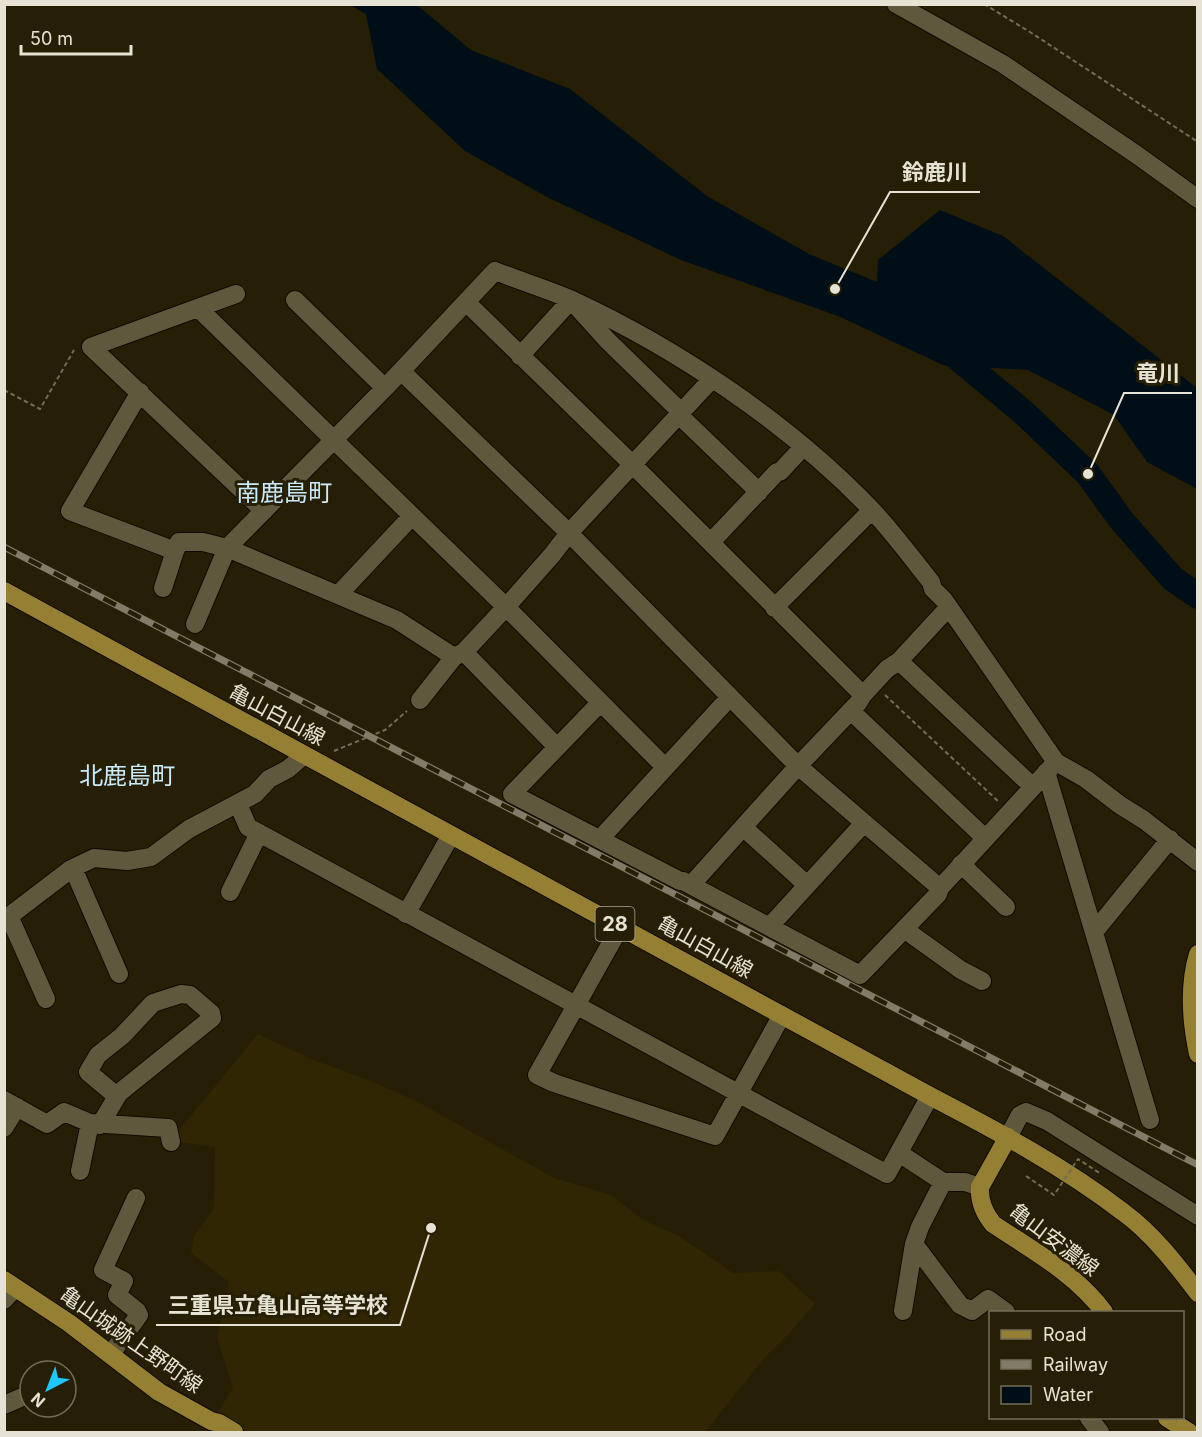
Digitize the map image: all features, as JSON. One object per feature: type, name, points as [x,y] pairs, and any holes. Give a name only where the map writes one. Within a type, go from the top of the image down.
[{"type":"main road","name":"亀山白山線","points":[[4,591],[303,756],[1008,1137],[1124,1212],[1163,1250],[1197,1293]]},
{"type":"main road","points":[[1197,954],[1191,990],[1192,1022],[1197,1054]]},
{"type":"main road","points":[[980,1187],[1008,1137]]},
{"type":"main road","name":"亀山安濃線","points":[[980,1187],[979,1194],[985,1214],[993,1224],[1078,1282],[1103,1311]]},
{"type":"main road","name":"亀山城跡上野町線","points":[[8,1289],[111,1354],[159,1392],[222,1429]]},
{"type":"main road","points":[[1169,1419],[1189,1432]]},
{"type":"street","points":[[896,4],[1003,64],[1137,155],[1197,199]]},
{"type":"street","points":[[195,624],[227,548],[385,388],[495,271],[572,300],[669,352],[773,422],[872,510],[930,582],[1051,767],[1094,932],[1150,1120]]},
{"type":"street","points":[[236,294],[91,347],[264,511]]},
{"type":"street","points":[[295,300],[385,388]]},
{"type":"street","points":[[520,356],[572,300]]},
{"type":"street","points":[[572,300],[607,340],[759,492]]},
{"type":"street","points":[[466,302],[711,542],[774,608],[868,690]]},
{"type":"street","points":[[198,308],[506,607],[665,767]]},
{"type":"street","points":[[401,371],[569,533],[798,766],[940,888]]},
{"type":"street","points":[[420,700],[459,654],[506,607],[569,533],[712,379]]},
{"type":"street","points":[[140,392],[70,511],[175,551]]},
{"type":"street","points":[[711,542],[803,447]]},
{"type":"street","points":[[774,608],[872,510]]},
{"type":"street","points":[[338,595],[411,516]]},
{"type":"street","points":[[163,588],[179,542],[203,542],[227,548],[396,620],[459,654],[556,746]]},
{"type":"street","points":[[691,885],[887,669],[899,661],[948,608]]},
{"type":"street","points":[[899,661],[1033,787]]},
{"type":"street","points":[[600,839],[730,697]]},
{"type":"street","points":[[600,703],[512,794],[770,926],[860,975],[938,894],[940,888],[961,864],[1051,767]]},
{"type":"street","points":[[851,711],[985,838]]},
{"type":"street","points":[[46,999],[6,919],[73,868],[94,858],[127,861],[151,857],[197,824],[255,794],[269,779],[288,769],[303,756]]},
{"type":"street","points":[[1051,767],[1086,780],[1170,839],[1197,862]]},
{"type":"street","points":[[238,804],[248,827],[887,1174],[930,1096]]},
{"type":"street","points":[[770,926],[864,823]]},
{"type":"street","points":[[743,827],[807,885]]},
{"type":"street","points":[[230,892],[259,833]]},
{"type":"street","points":[[406,914],[451,835]]},
{"type":"street","points":[[1094,932],[1170,839]]},
{"type":"street","points":[[961,864],[1006,907]]},
{"type":"street","points":[[73,868],[119,974]]},
{"type":"street","points":[[620,927],[537,1075],[554,1083],[715,1136],[782,1015]]},
{"type":"street","points":[[904,929],[962,970],[982,981]]},
{"type":"street","points":[[80,1171],[95,1124],[119,1093],[212,1018],[211,1012],[190,995],[181,994],[153,1004],[122,1036],[98,1055],[88,1072],[113,1093],[119,1093]]},
{"type":"street","points":[[4,1128],[11,1104],[47,1124],[64,1112],[95,1124],[168,1128],[171,1142]]},
{"type":"street","points":[[1008,1137],[1020,1114],[1032,1113],[1197,1216]]},
{"type":"street","points":[[899,1153],[943,1182],[964,1182],[980,1187]]},
{"type":"street","points":[[903,1311],[914,1244],[943,1182]]},
{"type":"street","points":[[111,1354],[139,1315],[117,1295],[124,1281],[103,1270],[136,1198]]},
{"type":"street","points":[[914,1244],[960,1305],[972,1311],[988,1299],[1005,1311]]},
{"type":"street","points":[[4,1405],[18,1399]]},
{"type":"street","points":[[1090,1419],[1100,1432]]},
{"type":"path","points":[[984,4],[1197,142]]},
{"type":"path","points":[[4,390],[40,409],[75,348],[91,347]]},
{"type":"path","points":[[868,690],[1009,813]]},
{"type":"path","points":[[325,766],[335,750],[385,730],[420,700]]},
{"type":"path","points":[[1026,1176],[1054,1195],[1078,1159],[1101,1174]]},
{"type":"shaded area","points":[[258,1034],[311,1059],[369,1080],[418,1102],[554,1178],[611,1195],[643,1220],[679,1236],[733,1273],[779,1271],[815,1304],[765,1357],[705,1432],[248,1432],[218,1412],[233,1388],[217,1338],[229,1282],[191,1253],[194,1236],[214,1208],[215,1147],[178,1142],[180,1129]]},
{"type":"water","points":[[350,5],[417,5],[471,50],[570,89],[707,196],[809,254],[877,282],[878,260],[940,210],[1003,236],[1197,388],[1197,489],[1147,462],[1114,415],[1028,370],[943,365],[838,316],[681,260],[547,197],[465,151],[377,69],[366,14]]},
{"type":"waterway","points":[[942,345],[1023,412],[1088,474],[1122,521],[1173,579],[1198,596]]},
{"type":"railway","points":[[4,547],[1198,1165]]},
{"type":"place","name":"鈴鹿川","points":[[835,289]]},
{"type":"place","name":"竜川","points":[[1088,474]]},
{"type":"place","name":"三重県立亀山高等学校","points":[[431,1228]]},
{"type":"district","name":"南鹿島町","points":[[284,493]]},
{"type":"district","name":"北鹿島町","points":[[127,776]]}]
